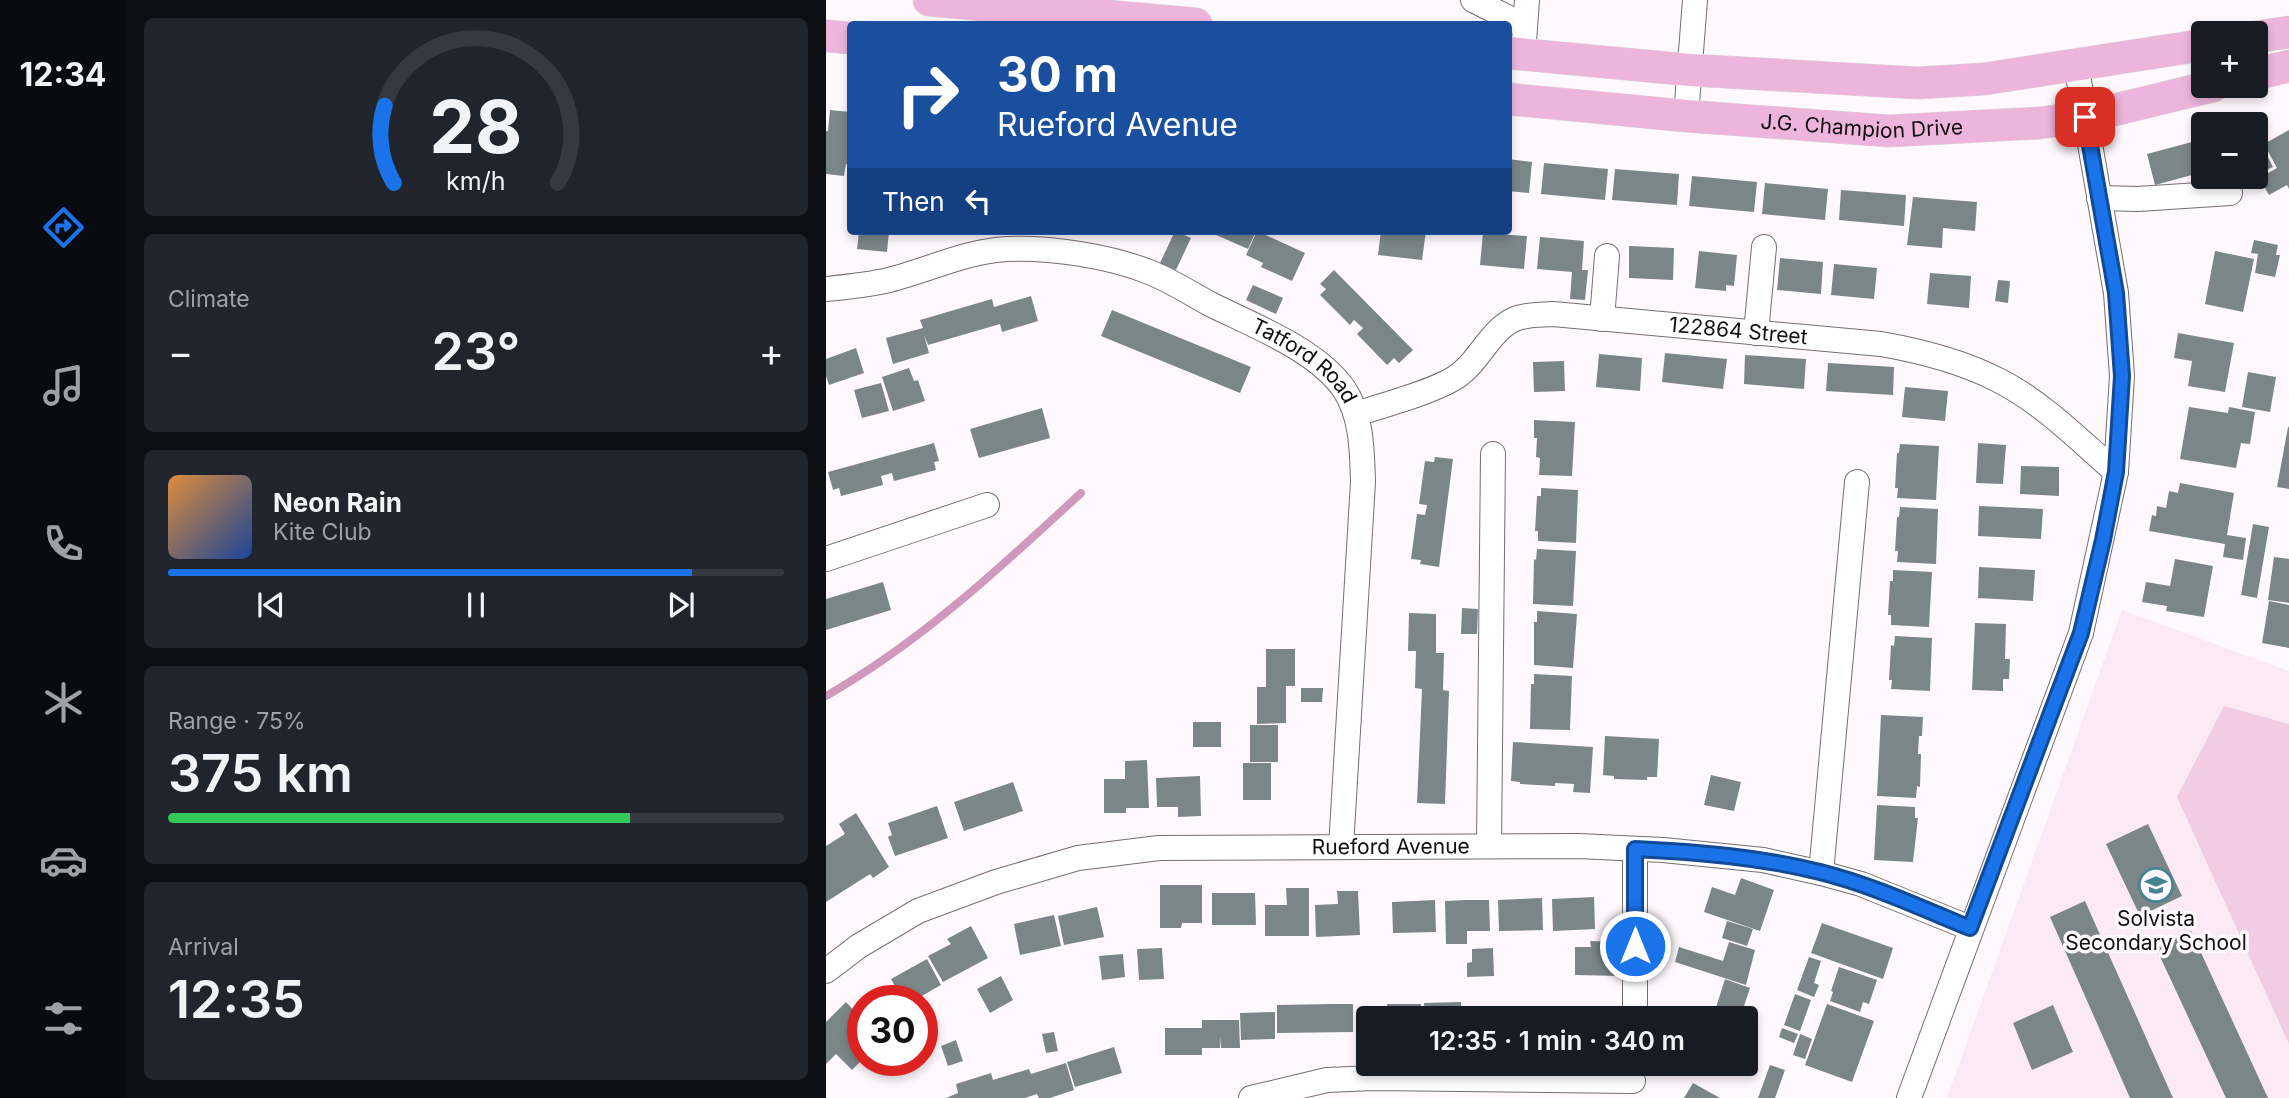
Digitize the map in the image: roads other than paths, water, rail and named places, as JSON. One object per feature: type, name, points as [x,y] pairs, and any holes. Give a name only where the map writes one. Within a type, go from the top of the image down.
[{"type":"main road","points":[[929,0],[1163,21]]},
{"type":"main road","points":[[2268,35],[2289,32]]},
{"type":"main road","points":[[826,36],[847,38]]},
{"type":"main road","name":"J.G. Champion Drive","points":[[1519,45],[1690,70],[1918,83],[1984,79],[2191,47]]},
{"type":"main road","points":[[2268,71],[2289,66]]},
{"type":"main road","name":"J.G. Champion Drive","points":[[1512,99],[1889,131],[2039,123],[2085,117],[2191,92]]},
{"type":"street","points":[[1473,0],[1494,21]]},
{"type":"street","points":[[1519,45],[1528,0]]},
{"type":"street","points":[[1686,116],[1695,0]]},
{"type":"street","points":[[1909,1098],[2081,633],[2116,472],[2122,376],[2116,293],[2076,64]]},
{"type":"street","points":[[2099,198],[2230,193]]},
{"type":"street","points":[[1756,333],[1763,247]]},
{"type":"street","name":"Tatford Road","points":[[826,289],[890,280],[969,254],[1007,249],[1090,256],[1148,272],[1293,346],[1323,368],[1343,389],[1356,414],[1362,448],[1363,482],[1340,847]]},
{"type":"street","points":[[1602,319],[1607,256]]},
{"type":"street","name":"122864 Street","points":[[1356,414],[1453,379],[1471,365],[1502,328],[1513,320],[1528,315],[1553,314],[1881,344],[1933,354],[1999,380],[2049,414],[2116,472]]},
{"type":"street","points":[[1489,846],[1493,454]]},
{"type":"street","points":[[1821,873],[1857,482]]},
{"type":"street","points":[[826,559],[987,505]]},
{"type":"street","name":"Rueford Avenue","points":[[826,971],[859,946],[918,911],[996,882],[1078,858],[1159,848],[1578,846],[1763,860],[1861,884],[1970,928]]},
{"type":"street","points":[[1635,849],[1635,1006]]},
{"type":"street","points":[[1251,1098],[1327,1080],[1373,1078],[1632,1081]]},
{"type":"waterway","points":[[826,696],[895,652],[960,602],[1081,493]]},
{"type":"place","name":"Solvista Secondary School","points":[[2156,885]]}]
